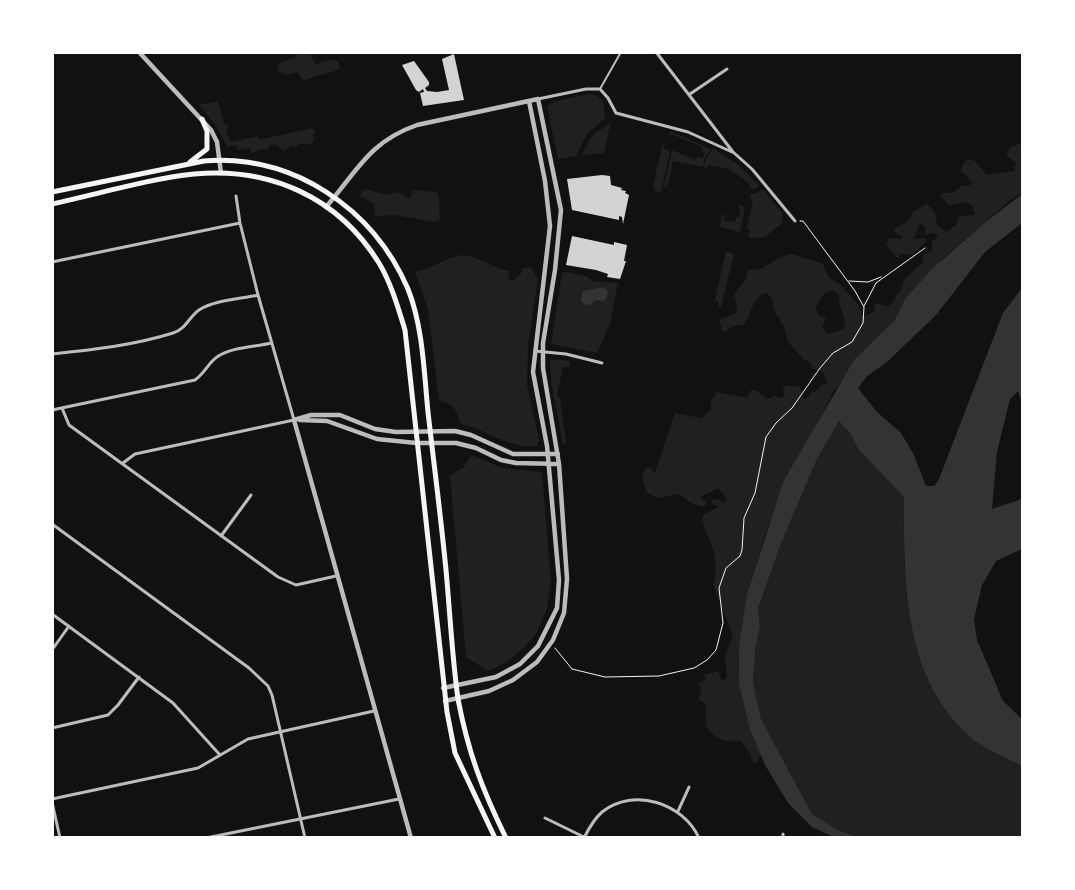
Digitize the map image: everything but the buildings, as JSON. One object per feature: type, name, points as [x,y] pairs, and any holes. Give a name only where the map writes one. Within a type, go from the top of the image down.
[{"type":"main road","points":[[188,163],[200,156],[206,148],[207,130],[202,119]]},
{"type":"main road","points":[[52,192],[188,163],[220,160],[273,166],[309,181],[336,196],[378,239],[394,263],[408,290],[421,346],[458,699],[465,736],[476,772],[506,838]]},
{"type":"main road","points":[[52,204],[174,178],[221,173],[270,179],[288,185],[326,207],[351,227],[379,264],[395,296],[405,330],[414,431],[445,701],[456,753],[495,838]]},
{"type":"street","points":[[139,52],[211,130],[220,160],[221,173]]},
{"type":"street","points":[[656,52],[733,152],[752,169],[795,221]]},
{"type":"street","points":[[690,94],[727,70]]},
{"type":"street","points":[[326,207],[379,143],[397,132],[417,125],[586,89],[600,89],[608,98],[616,113],[688,132],[733,152]]},
{"type":"street","points":[[445,701],[489,691],[513,680],[537,662],[553,640],[564,613],[567,579],[559,464],[545,391],[543,352],[561,210],[538,99]]},
{"type":"street","points":[[443,688],[496,677],[520,664],[538,646],[557,608],[559,580],[549,464],[533,372],[550,226],[545,181],[529,101]]},
{"type":"street","points":[[236,196],[240,223],[271,343],[411,838]]},
{"type":"street","points":[[52,262],[240,223]]},
{"type":"street","points":[[52,354],[94,350],[174,333],[188,324],[194,315],[207,306],[258,295]]},
{"type":"street","points":[[52,410],[195,380],[206,372],[215,358],[224,353],[271,343]]},
{"type":"street","points":[[534,351],[566,354],[602,363]]},
{"type":"street","points":[[62,408],[69,424],[287,583],[296,585],[336,576]]},
{"type":"street","points":[[123,463],[134,454],[324,414],[340,415],[375,429],[396,432],[430,430],[471,434],[513,454],[558,454]]},
{"type":"street","points":[[294,420],[328,421],[377,439],[416,443],[446,442],[476,448],[501,460],[516,463],[559,464]]},
{"type":"street","points":[[221,536],[251,494]]},
{"type":"street","points":[[52,524],[259,676],[272,695],[305,838]]},
{"type":"street","points":[[52,614],[174,703],[220,755]]},
{"type":"street","points":[[52,650],[69,626]]},
{"type":"street","points":[[52,728],[108,715],[139,677]]},
{"type":"street","points":[[60,838],[52,801],[198,768],[248,739],[374,711]]},
{"type":"street","points":[[678,811],[689,787]]},
{"type":"street","points":[[206,838],[399,799]]},
{"type":"street","points":[[545,818],[584,838],[592,823],[603,811],[622,802],[661,803],[678,811],[691,822],[699,838]]},
{"type":"lane","points":[[600,89],[621,52]]},
{"type":"path","points":[[795,221],[804,221],[848,280],[864,307]]},
{"type":"path","points":[[848,280],[868,282],[883,277],[909,262],[925,248]]},
{"type":"path","points":[[554,647],[572,669],[606,677],[659,676],[694,668],[707,660],[716,650],[723,623],[719,588],[726,568],[740,556],[742,550],[744,518],[755,494],[766,437],[776,423],[792,408],[833,353],[852,342],[859,333],[863,323],[864,307],[872,290],[883,277]]},
{"type":"shaded area","points":[[309,52],[316,65],[323,61],[336,60],[339,63],[339,69],[303,81],[297,72],[287,75],[277,71],[279,63],[295,58],[296,53]]},
{"type":"shaded area","points":[[589,94],[596,95],[603,101],[605,118],[587,134],[576,156],[558,159],[547,106],[556,101]]},
{"type":"shaded area","points":[[218,101],[224,125],[228,124],[226,132],[231,142],[258,136],[259,140],[312,128],[316,132],[313,134],[314,140],[311,144],[299,144],[295,148],[291,145],[284,151],[275,144],[270,145],[268,150],[262,149],[252,153],[249,148],[238,150],[236,145],[227,147],[217,127],[199,105]]},
{"type":"shaded area","points":[[611,122],[604,153],[584,155],[583,152],[592,136]]},
{"type":"shaded area","points":[[670,131],[711,149],[705,158],[703,167],[673,161],[667,187],[664,187],[672,150],[695,160],[698,157],[702,159],[705,153],[701,151],[702,147],[671,134],[668,138]]},
{"type":"shaded area","points":[[665,144],[664,149],[670,151],[661,192],[655,191],[653,186],[662,146]]},
{"type":"shaded area","points":[[1019,144],[1022,145],[1022,193],[1013,198],[942,259],[901,317],[834,390],[773,513],[762,545],[742,623],[738,668],[761,755],[756,763],[753,763],[750,753],[741,741],[724,741],[709,730],[706,723],[704,702],[698,699],[702,691],[698,683],[706,680],[704,675],[718,671],[722,681],[727,678],[725,655],[733,635],[713,585],[716,572],[715,558],[702,519],[703,515],[719,507],[712,503],[712,500],[719,499],[723,503],[727,499],[718,488],[700,497],[707,502],[704,507],[693,504],[678,494],[657,498],[647,492],[644,485],[644,472],[649,467],[655,473],[675,413],[701,418],[711,410],[711,401],[717,392],[747,398],[750,391],[756,390],[766,399],[775,396],[781,398],[784,397],[783,389],[787,385],[800,387],[803,398],[806,399],[821,385],[827,383],[823,372],[812,368],[810,362],[804,360],[788,342],[784,327],[773,308],[772,299],[767,293],[755,302],[743,325],[735,325],[725,332],[723,331],[719,320],[736,313],[737,307],[734,295],[746,279],[748,270],[761,269],[780,257],[792,254],[823,264],[829,278],[840,284],[858,305],[863,316],[875,311],[874,305],[877,303],[888,307],[901,291],[904,280],[923,262],[923,255],[932,250],[932,242],[938,236],[933,233],[925,235],[925,227],[920,224],[914,239],[924,238],[927,241],[912,255],[901,254],[897,258],[886,244],[889,238],[902,239],[903,237],[894,232],[894,229],[907,222],[913,212],[927,204],[935,212],[937,224],[946,232],[956,225],[959,216],[975,215],[973,206],[966,202],[949,205],[941,196],[942,193],[952,193],[962,186],[971,185],[972,182],[961,171],[964,162],[969,159],[975,161],[987,175],[1014,171],[1016,163],[1006,155],[1011,147]],"holes":[[[832,290],[839,294],[845,321],[844,329],[828,334],[822,327],[826,317],[820,316],[815,309],[824,294]]]},
{"type":"shaded area","points":[[713,148],[737,164],[759,185],[756,189],[749,188],[750,184],[729,169],[708,165],[707,168],[704,167],[706,159]]},
{"type":"shaded area","points":[[366,189],[386,195],[398,192],[410,199],[413,190],[437,192],[439,196],[440,219],[434,222],[395,215],[375,216],[374,203],[360,197],[362,191]]},
{"type":"shaded area","points":[[763,189],[783,214],[782,223],[765,237],[750,238],[746,233],[749,234],[750,230],[747,229],[753,200],[750,199],[751,194],[755,194]]},
{"type":"shaded area","points":[[1022,194],[1022,223],[985,252],[936,315],[886,363],[867,376],[858,388],[877,412],[901,433],[913,453],[926,486],[934,486],[939,479],[1003,313],[1022,288],[1022,404],[1018,391],[1010,399],[997,452],[992,509],[1022,499],[1022,549],[996,561],[982,585],[974,619],[977,640],[1003,701],[1022,719],[1022,766],[975,741],[951,717],[933,690],[920,660],[912,629],[907,596],[904,497],[858,449],[850,433],[839,421],[817,459],[782,541],[758,608],[760,626],[755,650],[753,682],[761,719],[812,814],[838,830],[857,837],[834,837],[812,827],[788,803],[765,765],[750,729],[739,684],[739,645],[747,595],[783,482],[854,360],[895,320],[905,299],[933,268],[983,224]]},
{"type":"shaded area","points":[[739,205],[745,207],[740,232],[720,227],[722,215],[725,215],[724,221],[735,222],[736,217],[740,217]]},
{"type":"shaded area","points":[[726,251],[734,254],[721,307],[718,307],[719,302],[715,301]]},
{"type":"shaded area","points":[[462,255],[509,271],[508,277],[512,281],[521,274],[522,269],[531,267],[538,279],[528,346],[527,385],[539,439],[537,446],[517,445],[461,424],[454,409],[439,400],[428,309],[415,272]]},
{"type":"shaded area","points":[[568,272],[586,276],[593,281],[618,283],[610,324],[597,353],[551,344],[562,273]]},
{"type":"shaded area","points":[[604,287],[608,292],[605,301],[595,300],[591,305],[584,304],[581,300],[583,291]]},
{"type":"shaded area","points":[[550,360],[570,361],[569,367],[563,367],[557,396],[560,398],[566,444],[563,444],[551,382]]},
{"type":"shaded area","points":[[839,421],[850,433],[858,449],[904,497],[904,563],[907,596],[912,629],[920,660],[933,690],[951,717],[975,741],[1022,766],[1022,837],[857,837],[838,830],[812,814],[761,719],[753,682],[754,650],[760,626],[758,608],[782,541],[817,459]]},
{"type":"shaded area","points":[[472,455],[502,468],[542,472],[551,580],[547,609],[537,632],[525,647],[507,662],[488,671],[466,657],[450,475],[463,468]]}]
